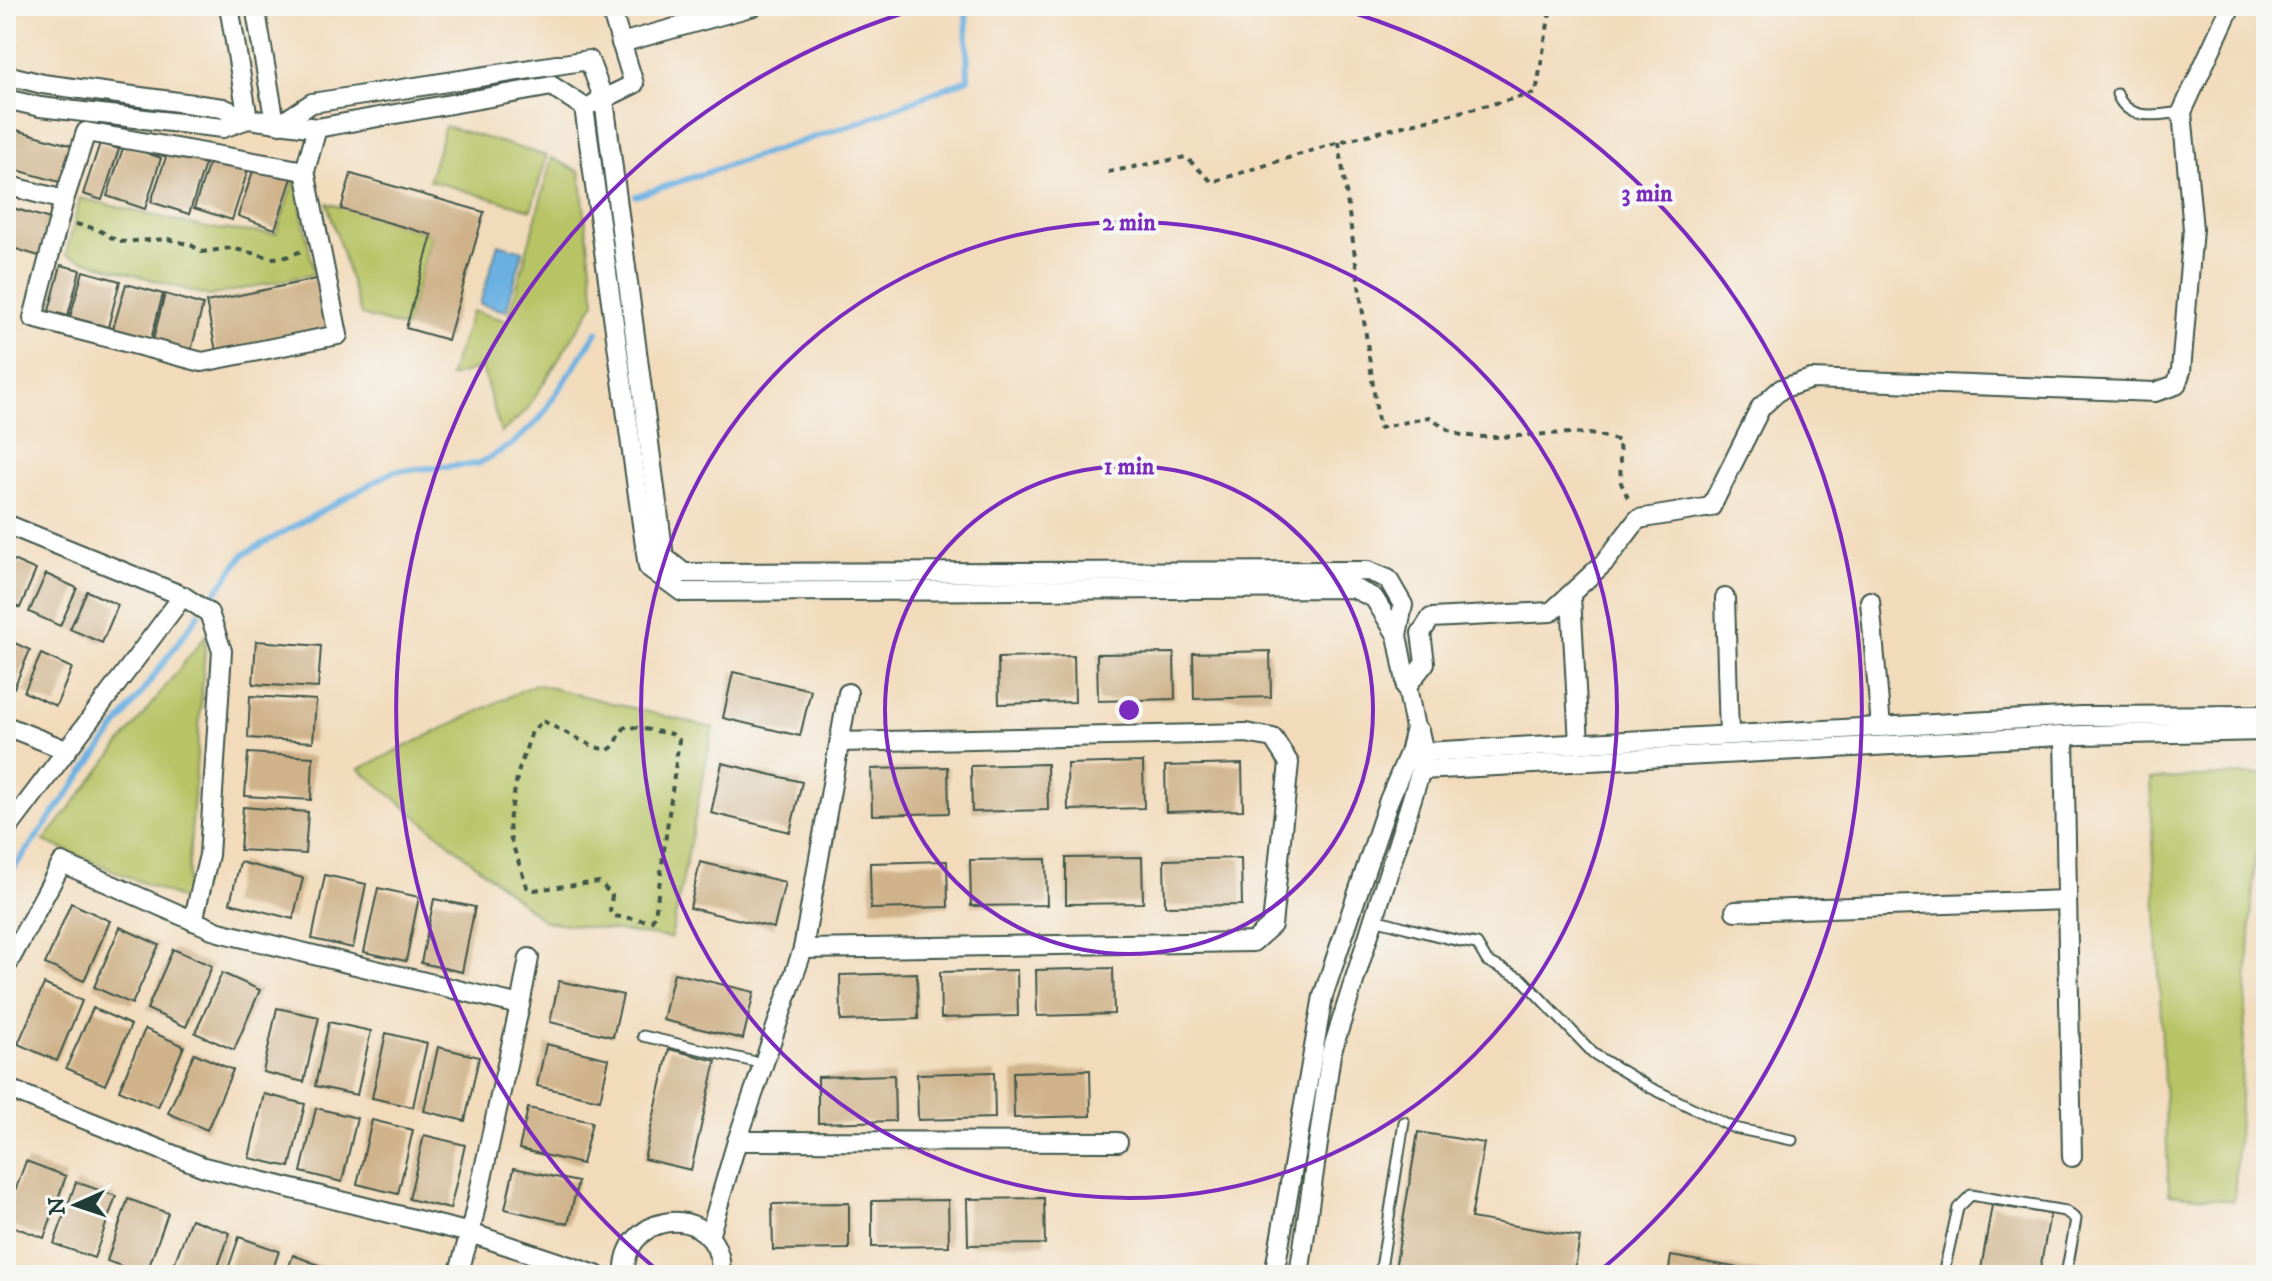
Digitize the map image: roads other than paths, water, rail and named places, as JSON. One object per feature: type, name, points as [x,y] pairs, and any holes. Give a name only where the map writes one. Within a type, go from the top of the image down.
[{"type":"street","points":[[229,6],[248,119]]},
{"type":"street","points":[[255,6],[277,124]]},
{"type":"street","points":[[584,107],[634,84],[610,6]]},
{"type":"street","points":[[621,43],[754,6]]},
{"type":"street","points":[[1406,687],[1425,663],[1421,633],[1431,618],[1551,612],[1605,562],[1638,519],[1711,507],[1761,407],[1781,389],[1811,379],[2155,392],[2176,385],[2181,371],[2193,229],[2182,112],[2231,6]]},
{"type":"street","points":[[277,124],[312,103],[589,60],[604,100],[664,557],[684,573],[1368,571],[1388,579],[1403,605],[1397,635],[1415,728],[1409,753],[1389,800],[1323,996],[1274,1275]]},
{"type":"street","points":[[6,75],[43,84],[223,108],[248,119],[317,128],[552,86],[584,107],[648,567],[682,592],[1353,588],[1374,598],[1397,635]]},
{"type":"street","points":[[6,99],[40,107],[223,128],[248,119]]},
{"type":"street","points":[[305,171],[86,132],[64,200],[33,318],[202,362],[338,335],[305,171],[317,128]]},
{"type":"street","points":[[6,185],[64,200]]},
{"type":"street","points":[[6,524],[183,596],[209,613],[222,651],[209,855],[193,921]]},
{"type":"street","points":[[6,831],[183,596]]},
{"type":"street","points":[[1571,596],[1579,744]]},
{"type":"street","points":[[1725,598],[1729,735]]},
{"type":"street","points":[[1870,601],[1881,727]]},
{"type":"street","points":[[709,1237],[737,1141],[803,949],[848,693]]},
{"type":"street","points":[[1423,761],[1579,744],[1729,735],[2081,716],[2266,715]]},
{"type":"street","points":[[6,726],[66,750]]},
{"type":"street","points":[[1299,1275],[1331,1054],[1423,761],[1419,731],[1415,728]]},
{"type":"street","points":[[1423,761],[2266,731]]},
{"type":"street","points":[[803,949],[1253,942],[1272,925],[1289,763],[1273,738],[1246,733],[840,742]]},
{"type":"street","points":[[2064,736],[2072,1157]]},
{"type":"street","points":[[6,967],[62,863],[219,932],[520,1005]]},
{"type":"street","points":[[1735,911],[2067,900]]},
{"type":"street","points":[[458,1275],[470,1233],[529,958]]},
{"type":"street","points":[[6,1088],[204,1167],[470,1233],[596,1275]]},
{"type":"street","points":[[737,1141],[1118,1142]]},
{"type":"street","points":[[625,1275],[624,1263],[632,1242],[648,1227],[669,1221],[690,1224],[709,1237],[719,1256],[721,1275]]},
{"type":"lane","points":[[2117,94],[2121,104],[2131,113],[2182,112]]},
{"type":"lane","points":[[1374,919],[1446,940],[1477,944],[1487,961],[1522,979],[1594,1054],[1649,1087],[1734,1128],[1792,1140]]},
{"type":"lane","points":[[643,1036],[764,1064]]},
{"type":"lane","points":[[1380,1275],[1404,1122]]},
{"type":"lane","points":[[1943,1275],[1958,1208],[1971,1195],[2065,1211],[2076,1219],[2066,1275]]},
{"type":"water","points":[[498,244],[523,251],[506,311],[480,304]]},
{"type":"waterway","points":[[636,196],[857,123],[968,79],[966,6]]},
{"type":"waterway","points":[[205,607],[244,554],[394,471],[478,464],[511,445],[539,420],[597,332]]},
{"type":"waterway","points":[[6,879],[199,614]]}]
